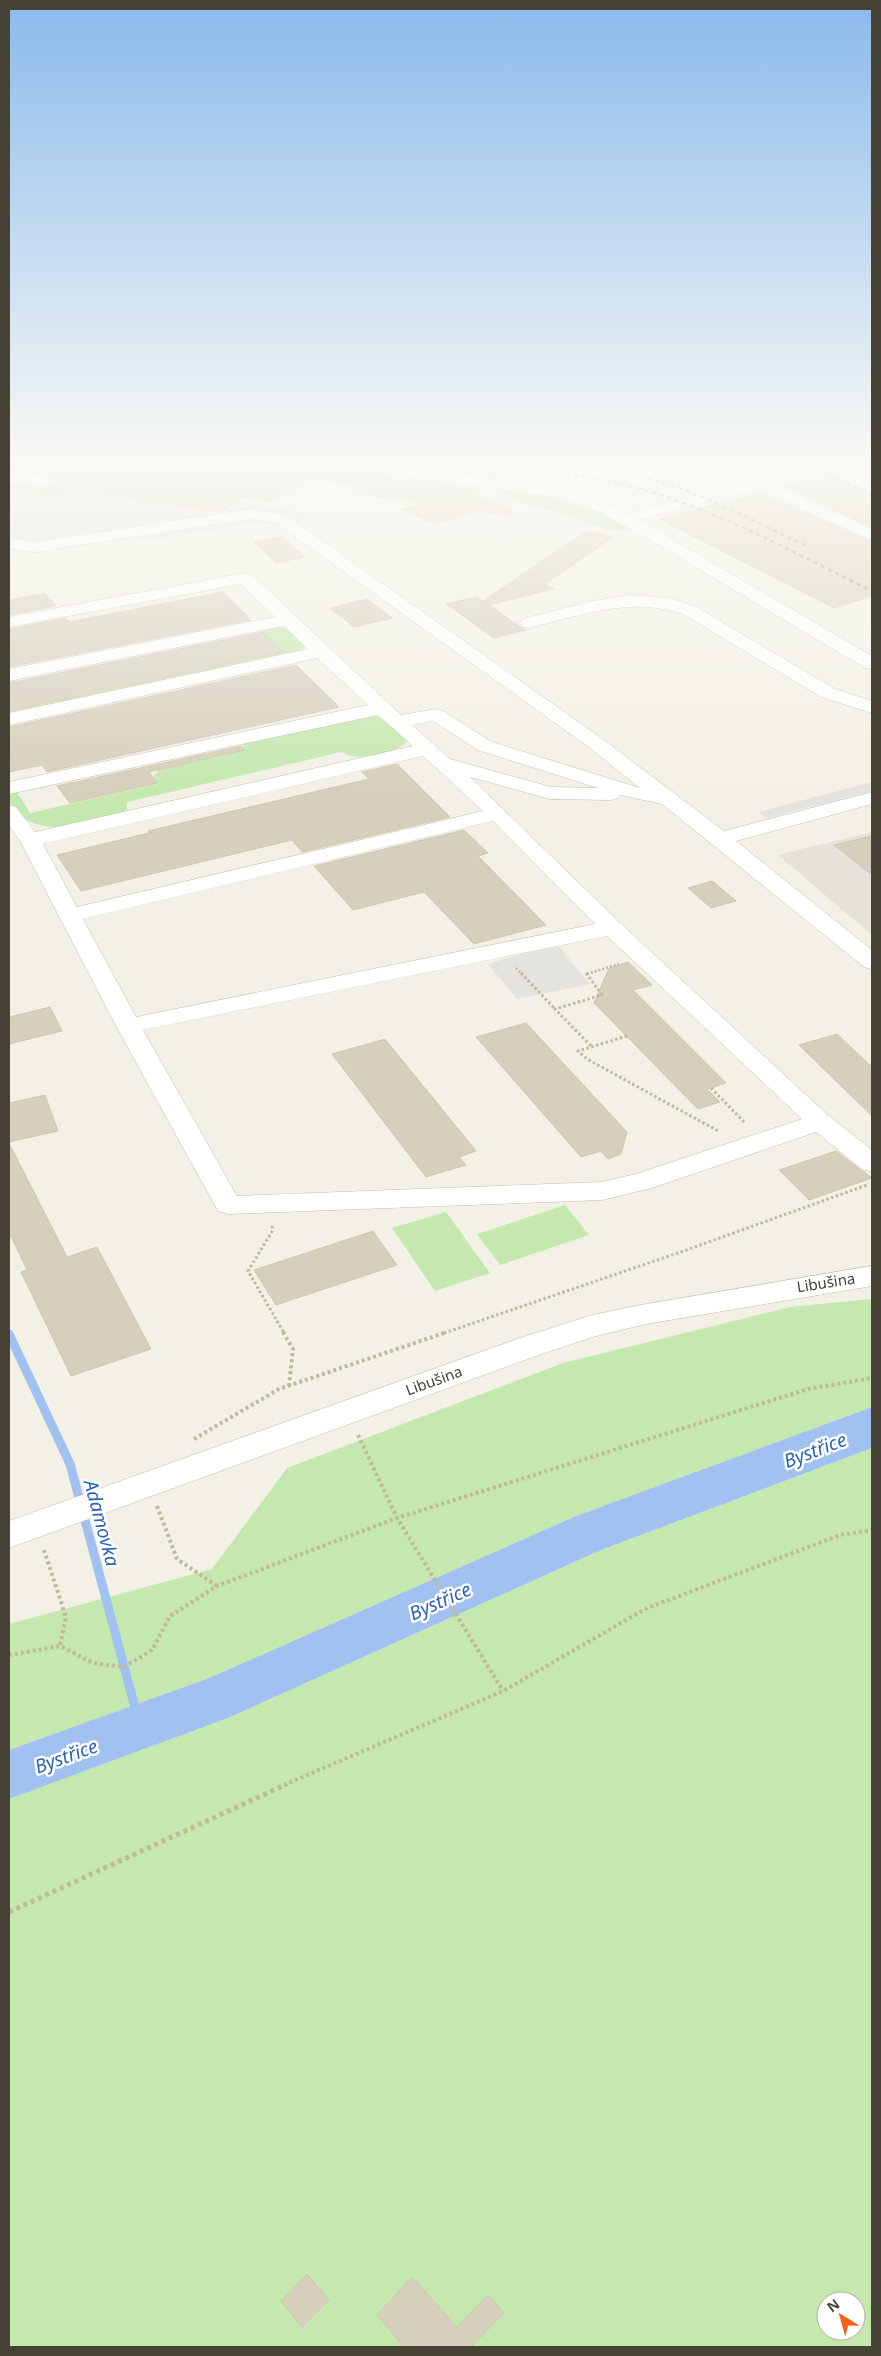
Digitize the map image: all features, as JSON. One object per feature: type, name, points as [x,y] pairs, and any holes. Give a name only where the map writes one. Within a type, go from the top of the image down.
[{"type":"street","points":[[358,574],[588,738],[720,839],[872,962]]},
{"type":"street","points":[[719,574],[872,664]]},
{"type":"street","points":[[742,574],[815,611]]},
{"type":"street","points":[[9,622],[246,578],[321,652],[498,814],[612,928],[820,1122],[872,1163]]},
{"type":"street","points":[[529,624],[624,600],[672,603],[689,610],[828,692],[848,701],[872,708]]},
{"type":"street","points":[[9,675],[287,620]]},
{"type":"street","points":[[833,641],[838,630],[834,623]]},
{"type":"street","points":[[9,719],[321,652]]},
{"type":"street","points":[[9,788],[382,708]]},
{"type":"street","points":[[396,722],[436,715],[485,746],[643,795],[670,800]]},
{"type":"street","points":[[30,840],[428,749]]},
{"type":"street","points":[[444,764],[550,793],[643,795]]},
{"type":"street","points":[[720,839],[872,798]]},
{"type":"street","points":[[9,811],[30,840],[128,1026],[228,1205],[602,1191],[642,1182],[820,1122]]},
{"type":"street","points":[[70,916],[498,814]]},
{"type":"street","points":[[128,1026],[612,928]]},
{"type":"street","name":"Libušina","points":[[31,1527],[525,1348],[592,1326],[656,1312],[872,1276]]},
{"type":"path","points":[[501,950],[592,1047]]},
{"type":"path","points":[[555,1009],[602,995],[586,973],[644,957]]},
{"type":"path","points":[[627,1036],[578,1051],[587,1059],[754,1144]]},
{"type":"path","points":[[711,1088],[754,1144]]},
{"type":"path","points":[[188,1442],[279,1389],[678,1253],[872,1183]]},
{"type":"path","points":[[266,1204],[273,1230],[248,1271],[293,1349],[289,1386]]},
{"type":"path","points":[[9,1655],[60,1646],[93,1663],[124,1667],[152,1650],[170,1616],[217,1586],[396,1518],[808,1389],[872,1378]]},
{"type":"path","points":[[348,1412],[396,1518],[503,1691]]},
{"type":"path","points":[[150,1485],[176,1560],[217,1586]]},
{"type":"path","points":[[31,1527],[66,1617],[60,1646]]},
{"type":"path","points":[[9,1912],[266,1793],[426,1726],[503,1691],[645,1609],[840,1535],[872,1530]]},
{"type":"shaded area","points":[[872,782],[872,791],[767,818],[758,812]]},
{"type":"shaded area","points":[[872,832],[872,935],[778,855]]},
{"type":"shaded area","points":[[557,944],[590,984],[517,999],[488,964]]},
{"type":"green space","points":[[259,628],[289,628],[308,645],[297,653],[288,656],[9,714],[9,704],[279,648]]},
{"type":"green space","points":[[374,716],[384,718],[408,740],[403,745],[386,753],[356,757],[342,752],[127,802],[127,809],[121,813],[87,823],[63,827],[40,825],[29,821],[9,802],[9,794],[16,791],[30,813],[158,784],[154,776],[159,770],[244,750],[245,741]]},
{"type":"green space","points":[[565,1205],[589,1235],[500,1265],[477,1234]]},
{"type":"green space","points":[[446,1212],[490,1273],[435,1291],[392,1228]]},
{"type":"green space","points":[[872,1299],[872,1407],[576,1516],[209,1678],[9,1750],[9,1624],[212,1569],[287,1468],[563,1363],[790,1307]]},
{"type":"green space","points":[[872,1448],[872,2347],[9,2347],[9,1799],[228,1718],[601,1550]]},
{"type":"water","name":"Bystřice","points":[[872,1407],[872,1448],[601,1550],[228,1718],[9,1799],[9,1750],[209,1678],[576,1516]]},
{"type":"building","points":[[523,574],[560,574],[545,584],[554,589],[489,605],[525,630],[494,638],[446,604],[476,597],[483,601]]},
{"type":"building","points":[[767,574],[872,574],[872,596],[834,608]]},
{"type":"building","points":[[223,592],[251,620],[9,667],[9,629],[66,618],[69,622]]},
{"type":"building","points":[[45,593],[56,606],[9,615],[9,600]]},
{"type":"building","points":[[367,599],[392,618],[354,627],[330,608]]},
{"type":"building","points":[[263,632],[284,652],[9,711],[9,683]]},
{"type":"building","points":[[296,665],[339,707],[47,772],[42,765],[9,772],[9,727]]},
{"type":"building","points":[[241,746],[245,750],[149,772],[158,783],[70,803],[57,786]]},
{"type":"building","points":[[397,764],[450,817],[302,852],[292,840],[81,891],[57,855],[149,833],[148,831],[369,779],[362,772]]},
{"type":"building","points":[[464,830],[488,853],[478,856],[546,925],[474,944],[424,892],[353,910],[314,866]]},
{"type":"building","points":[[872,836],[872,875],[834,845]]},
{"type":"building","points":[[712,881],[736,901],[711,908],[688,888]]},
{"type":"building","points":[[628,962],[652,985],[633,990],[726,1083],[707,1089],[720,1102],[698,1109],[594,1003],[609,968]]},
{"type":"building","points":[[50,1007],[62,1031],[9,1044],[9,1017]]},
{"type":"building","points":[[526,1023],[627,1132],[621,1154],[608,1159],[601,1151],[581,1157],[476,1037]]},
{"type":"building","points":[[837,1034],[872,1067],[872,1116],[799,1045]]},
{"type":"building","points":[[385,1039],[476,1151],[459,1157],[466,1165],[426,1177],[332,1054]]},
{"type":"building","points":[[45,1095],[58,1131],[9,1142],[9,1103]]},
{"type":"building","points":[[9,1143],[67,1257],[97,1247],[151,1349],[71,1376],[21,1272],[27,1270],[9,1232]]},
{"type":"building","points":[[836,1151],[872,1178],[809,1200],[779,1170]]},
{"type":"building","points":[[373,1231],[397,1265],[276,1305],[254,1270]]},
{"type":"building","points":[[307,2274],[329,2300],[302,2327],[281,2301]]},
{"type":"building","points":[[412,2277],[457,2327],[488,2295],[504,2313],[473,2345],[475,2347],[404,2347],[377,2315]]},
{"type":"waterway","name":"Adamovka","points":[[9,1334],[70,1464],[137,1715]]},
{"type":"railway","points":[[838,574],[872,591]]}]
